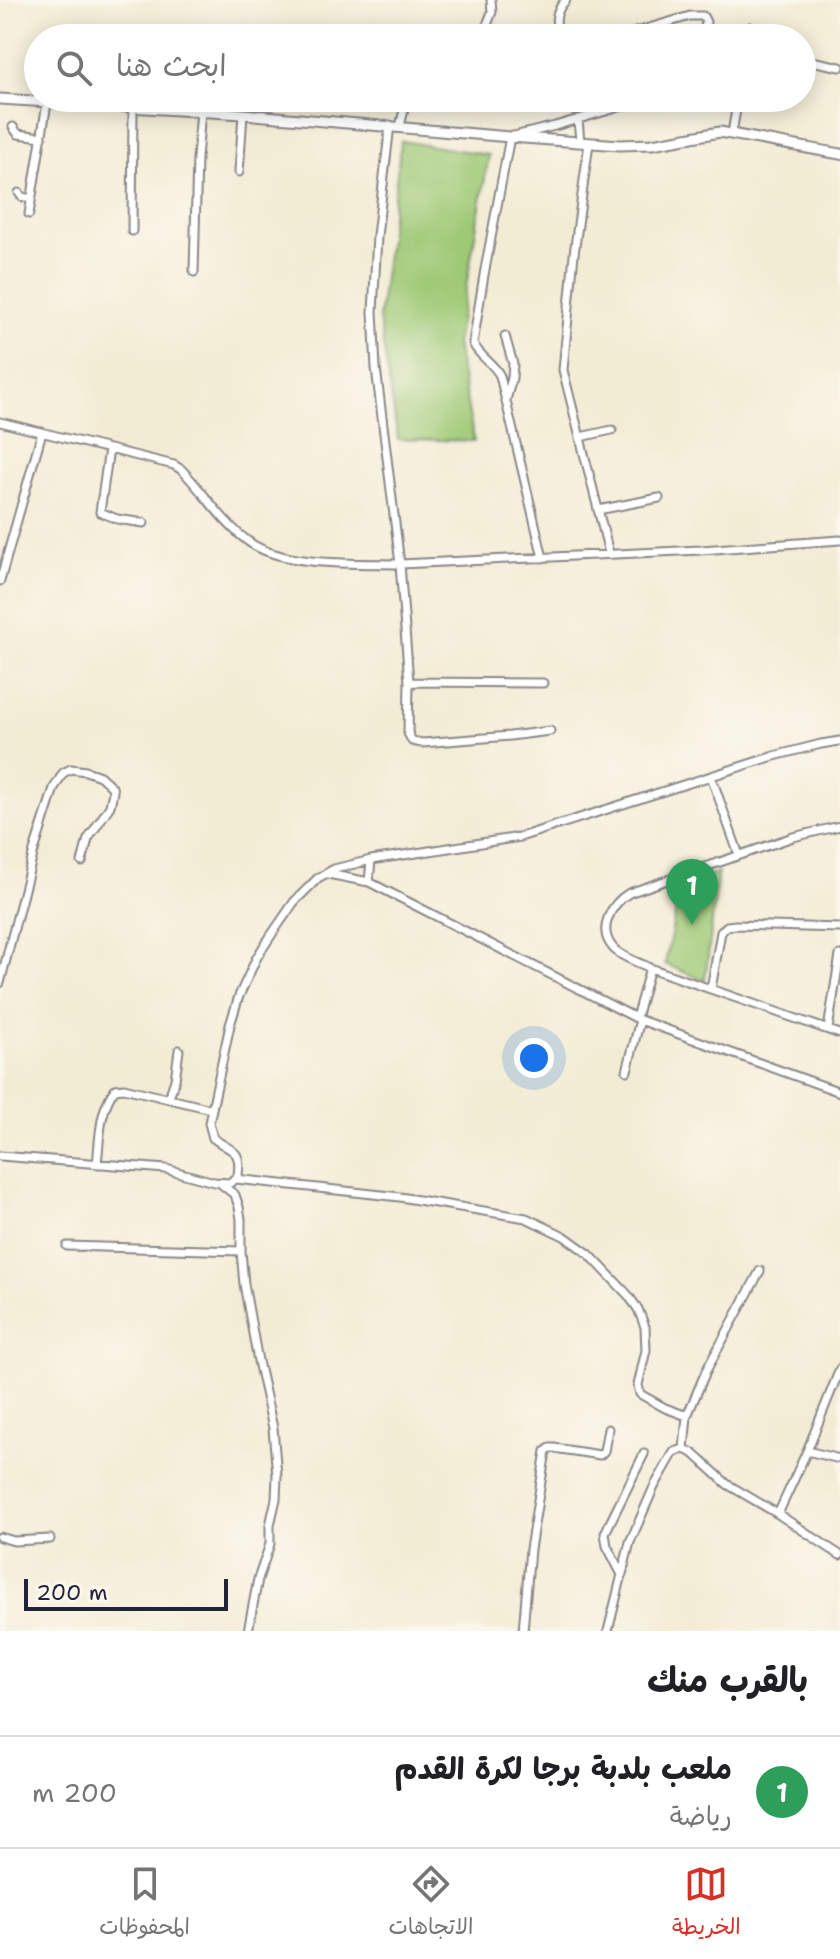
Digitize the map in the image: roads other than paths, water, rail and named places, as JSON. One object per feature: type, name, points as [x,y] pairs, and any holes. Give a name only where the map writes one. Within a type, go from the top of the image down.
[{"type":"main road","points":[[0,99],[24,101]]},
{"type":"main road","points":[[215,112],[584,142],[652,144],[720,132],[840,154]]},
{"type":"street","points":[[487,24],[492,12],[491,0]]},
{"type":"street","points":[[557,24],[556,15],[566,0]]},
{"type":"street","points":[[663,24],[690,16],[703,16],[706,24]]},
{"type":"street","points":[[816,62],[840,67]]},
{"type":"street","points":[[29,214],[46,112]]},
{"type":"street","points":[[132,231],[133,112]]},
{"type":"street","points":[[194,272],[201,112]]},
{"type":"street","points":[[401,112],[395,126],[377,236],[373,312],[376,368],[400,564],[409,682],[408,733],[413,742],[422,743],[550,731]]},
{"type":"street","points":[[543,558],[498,372],[481,356],[473,340],[510,137],[602,112]]},
{"type":"street","points":[[732,133],[736,112]]},
{"type":"street","points":[[239,172],[243,114]]},
{"type":"street","points":[[578,119],[584,142],[563,370],[609,553]]},
{"type":"street","points":[[13,127],[18,134],[42,137]]},
{"type":"street","points":[[19,193],[31,199]]},
{"type":"street","points":[[505,336],[513,364],[506,406]]},
{"type":"street","points":[[0,422],[177,467],[250,543],[268,553],[313,560],[400,564],[840,540]]},
{"type":"street","points":[[580,437],[612,430]]},
{"type":"street","points":[[0,581],[42,432]]},
{"type":"street","points":[[109,449],[100,512],[117,519],[144,523]]},
{"type":"street","points":[[598,510],[659,498]]},
{"type":"street","points":[[409,682],[543,683]]},
{"type":"street","points":[[236,1179],[239,1163],[236,1152],[211,1136],[209,1123],[230,1025],[257,957],[294,902],[311,883],[334,869],[371,860],[520,837],[809,746],[840,741]]},
{"type":"street","points":[[0,983],[34,851],[54,788],[63,773],[71,769],[100,776],[113,792],[110,806],[88,839],[82,862]]},
{"type":"street","points":[[711,776],[739,855]]},
{"type":"street","points":[[840,826],[807,833],[629,893],[615,904],[607,925],[610,945],[622,955],[650,968],[840,1034]]},
{"type":"street","points":[[369,882],[371,860]]},
{"type":"street","points":[[328,874],[369,882],[638,1019],[840,1092]]},
{"type":"street","points":[[711,989],[721,932],[727,926],[840,928]]},
{"type":"street","points":[[828,1029],[840,955]]},
{"type":"street","points":[[627,1071],[650,968]]},
{"type":"street","points":[[169,1097],[179,1050]]},
{"type":"street","points":[[97,1164],[106,1104],[115,1089],[169,1097],[211,1109]]},
{"type":"street","points":[[0,1156],[166,1169],[220,1183],[230,1183],[236,1179],[400,1197],[526,1218],[564,1236],[589,1254],[628,1295],[645,1327],[646,1350],[638,1385],[640,1394],[687,1416]]},
{"type":"street","points":[[220,1183],[238,1201],[250,1322],[273,1428],[277,1476],[270,1544],[258,1579],[248,1631]]},
{"type":"street","points":[[67,1246],[241,1251]]},
{"type":"street","points":[[684,1449],[687,1416],[707,1369],[760,1271]]},
{"type":"street","points":[[778,1514],[840,1369]]},
{"type":"street","points":[[523,1631],[530,1549],[545,1454],[550,1448],[600,1455],[604,1451],[608,1429]]},
{"type":"street","points":[[608,1631],[630,1542],[654,1487],[674,1452],[684,1449],[693,1453],[727,1484],[840,1555]]},
{"type":"street","points":[[807,1451],[840,1459]]},
{"type":"street","points":[[621,1573],[607,1546],[605,1533],[644,1454]]},
{"type":"street","points":[[0,1537],[14,1541],[50,1539]]},
{"type":"place","name":"ملعب بلدبة برجا لكرة القدم","points":[[692,925]]}]
